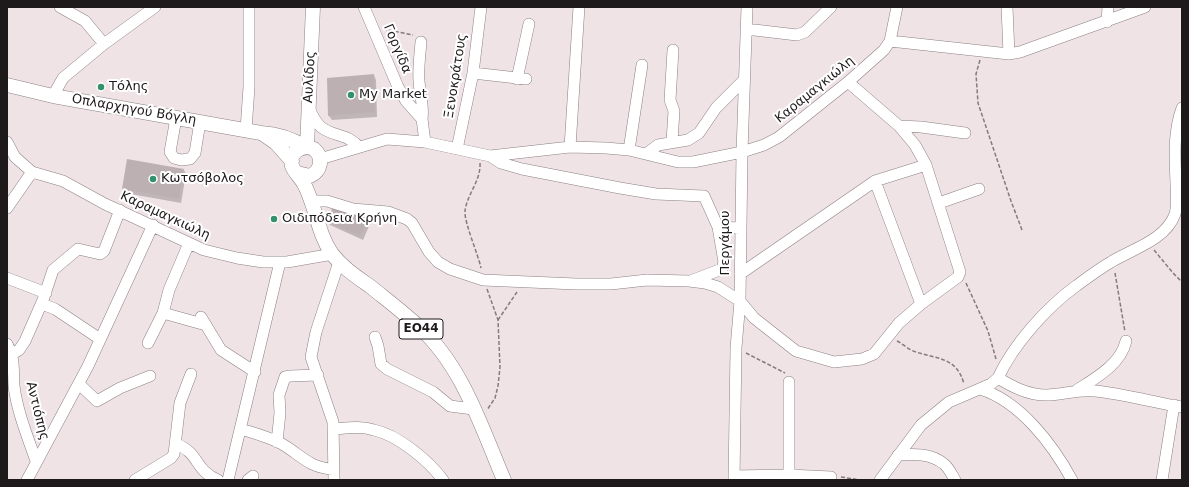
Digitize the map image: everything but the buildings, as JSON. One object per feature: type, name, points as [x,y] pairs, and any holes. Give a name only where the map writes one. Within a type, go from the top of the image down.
[{"type":"main road","name":"Αυλίδος","points":[[306,147],[314,7]]},
{"type":"main road","name":"Οπλαρχηγού Βόγλη","points":[[7,86],[53,96],[261,133],[280,135],[306,147]]},
{"type":"main road","name":"Οπλαρχηγού Βόγλη","points":[[261,133],[276,143],[294,167]]},
{"type":"main road","points":[[310,202],[319,165],[317,152],[306,147],[294,153],[294,167],[310,176],[319,165]]},
{"type":"main road","name":"ΕΟ44","points":[[294,167],[305,186],[319,229],[336,258],[418,326],[447,357],[473,409],[504,480]]},
{"type":"street","points":[[60,7],[85,20],[104,44]]},
{"type":"street","points":[[53,96],[63,78],[104,44],[155,7]]},
{"type":"street","points":[[246,130],[249,80],[249,7]]},
{"type":"street","name":"Γοργίδα","points":[[364,7],[398,87],[406,101],[422,120]]},
{"type":"street","name":"Ξενοκράτους","points":[[457,148],[473,73],[481,7]]},
{"type":"street","points":[[570,147],[579,7]]},
{"type":"street","name":"Περγάμου","points":[[734,478],[736,348],[740,301],[740,228],[747,7]]},
{"type":"street","points":[[746,29],[798,35],[805,32],[831,7]]},
{"type":"street","points":[[897,7],[890,41],[1009,54],[1020,52],[1107,22],[1145,7]]},
{"type":"street","points":[[1007,7],[1009,54]]},
{"type":"street","points":[[1107,22],[1108,7]]},
{"type":"street","points":[[473,73],[521,79],[528,24]]},
{"type":"street","name":"Καραμαγκιώλη","points":[[490,156],[570,147],[629,150],[670,161],[693,162],[742,152],[764,145],[779,137],[848,82],[884,50],[890,41]]},
{"type":"street","points":[[421,42],[419,76],[424,107],[422,120],[425,142]]},
{"type":"street","points":[[672,141],[674,111],[670,100],[673,50]]},
{"type":"street","points":[[629,150],[642,65]]},
{"type":"street","points":[[646,154],[658,145],[672,141],[688,140],[699,134],[716,108],[744,80]]},
{"type":"street","points":[[310,202],[327,201],[353,208],[376,210],[394,214],[412,223],[438,262],[450,269],[483,280],[576,284],[611,284],[647,280],[705,283],[718,287],[740,301],[754,318],[796,351],[815,358],[834,362],[862,359],[874,354],[900,324],[921,304],[958,277],[960,268],[926,165],[915,145],[899,126],[848,82]]},
{"type":"street","points":[[309,108],[321,127],[330,132],[348,137],[359,147]]},
{"type":"street","points":[[880,480],[921,425],[950,402],[980,389],[999,375],[1033,326],[1053,305],[1074,287],[1112,261],[1150,241],[1159,234],[1175,214],[1177,197],[1174,148],[1177,122],[1182,108]]},
{"type":"street","points":[[176,118],[170,152],[174,158],[182,160],[190,159],[195,153],[200,122]]},
{"type":"street","points":[[899,126],[921,127],[965,133]]},
{"type":"street","points":[[319,165],[359,147],[387,139],[425,142],[490,156],[522,169],[620,188],[656,194],[704,196],[718,227],[724,262],[722,269],[715,273],[689,281]]},
{"type":"street","name":"Καραμαγκιώλη","points":[[8,145],[15,157],[32,172],[63,181],[189,243],[220,255],[280,262],[336,258]]},
{"type":"street","points":[[740,274],[874,181],[926,165]]},
{"type":"street","points":[[7,208],[32,172]]},
{"type":"street","points":[[874,181],[921,304]]},
{"type":"street","points":[[939,203],[979,190]]},
{"type":"street","points":[[12,354],[19,350],[25,341],[42,304],[54,270],[78,249],[100,254],[104,251],[120,210]]},
{"type":"street","points":[[28,480],[79,384],[153,225]]},
{"type":"street","points":[[718,227],[740,228]]},
{"type":"street","points":[[148,343],[158,320],[163,313],[169,290],[189,243]]},
{"type":"street","points":[[240,429],[277,442],[312,465],[323,468],[334,474],[334,429],[329,406],[311,357],[312,348],[336,258]]},
{"type":"street","points":[[176,444],[192,453],[203,471],[229,480],[280,262]]},
{"type":"street","points":[[7,278],[46,293]]},
{"type":"street","points":[[42,304],[55,309],[100,339]]},
{"type":"street","points":[[163,313],[204,321],[221,350],[255,372]]},
{"type":"street","points":[[374,337],[378,346],[381,364],[399,376],[433,392],[450,406],[473,409]]},
{"type":"street","points":[[1077,390],[1112,365],[1124,349],[1126,341]]},
{"type":"street","name":"Αντιόπης","points":[[7,344],[12,354],[14,386],[35,465],[37,480]]},
{"type":"street","points":[[135,480],[171,458],[176,444],[180,404],[191,374]]},
{"type":"street","points":[[277,442],[280,413],[279,395],[285,378],[290,376],[318,374]]},
{"type":"street","points":[[999,375],[1020,390],[1033,394],[1046,395],[1077,390],[1095,391],[1178,406],[1162,480]]},
{"type":"street","points":[[79,384],[97,401],[120,388],[150,376]]},
{"type":"street","points":[[789,382],[789,475]]},
{"type":"street","points":[[980,389],[1007,402],[1032,424],[1056,451],[1072,480]]},
{"type":"street","points":[[334,429],[367,428],[392,437],[422,458],[435,469],[443,480]]},
{"type":"street","points":[[898,455],[922,454],[934,458],[945,464],[955,480]]},
{"type":"street","points":[[734,478],[789,475],[831,477]]},
{"type":"path","points":[[372,26],[413,35],[420,38],[421,42]]},
{"type":"path","points":[[983,52],[976,74],[978,103],[1011,202],[1022,230]]},
{"type":"path","points":[[1150,241],[1165,265],[1182,282]]},
{"type":"path","points":[[1112,261],[1126,341]]},
{"type":"path","points":[[960,268],[988,331],[999,375]]},
{"type":"path","points":[[498,320],[527,282]]},
{"type":"path","points":[[888,338],[914,352],[946,360],[956,367],[962,375],[966,394]]},
{"type":"path","points":[[736,348],[780,370],[786,374],[789,382]]},
{"type":"path","points":[[831,477],[848,477],[861,480]]},
{"type":"place","name":"Τόλης","points":[[101,87]]},
{"type":"place","name":"My Market","points":[[351,95]]},
{"type":"place","name":"Κωτσόβολος","points":[[153,179]]},
{"type":"place","name":"Οιδιπόδεια Κρήνη","points":[[274,219]]}]
